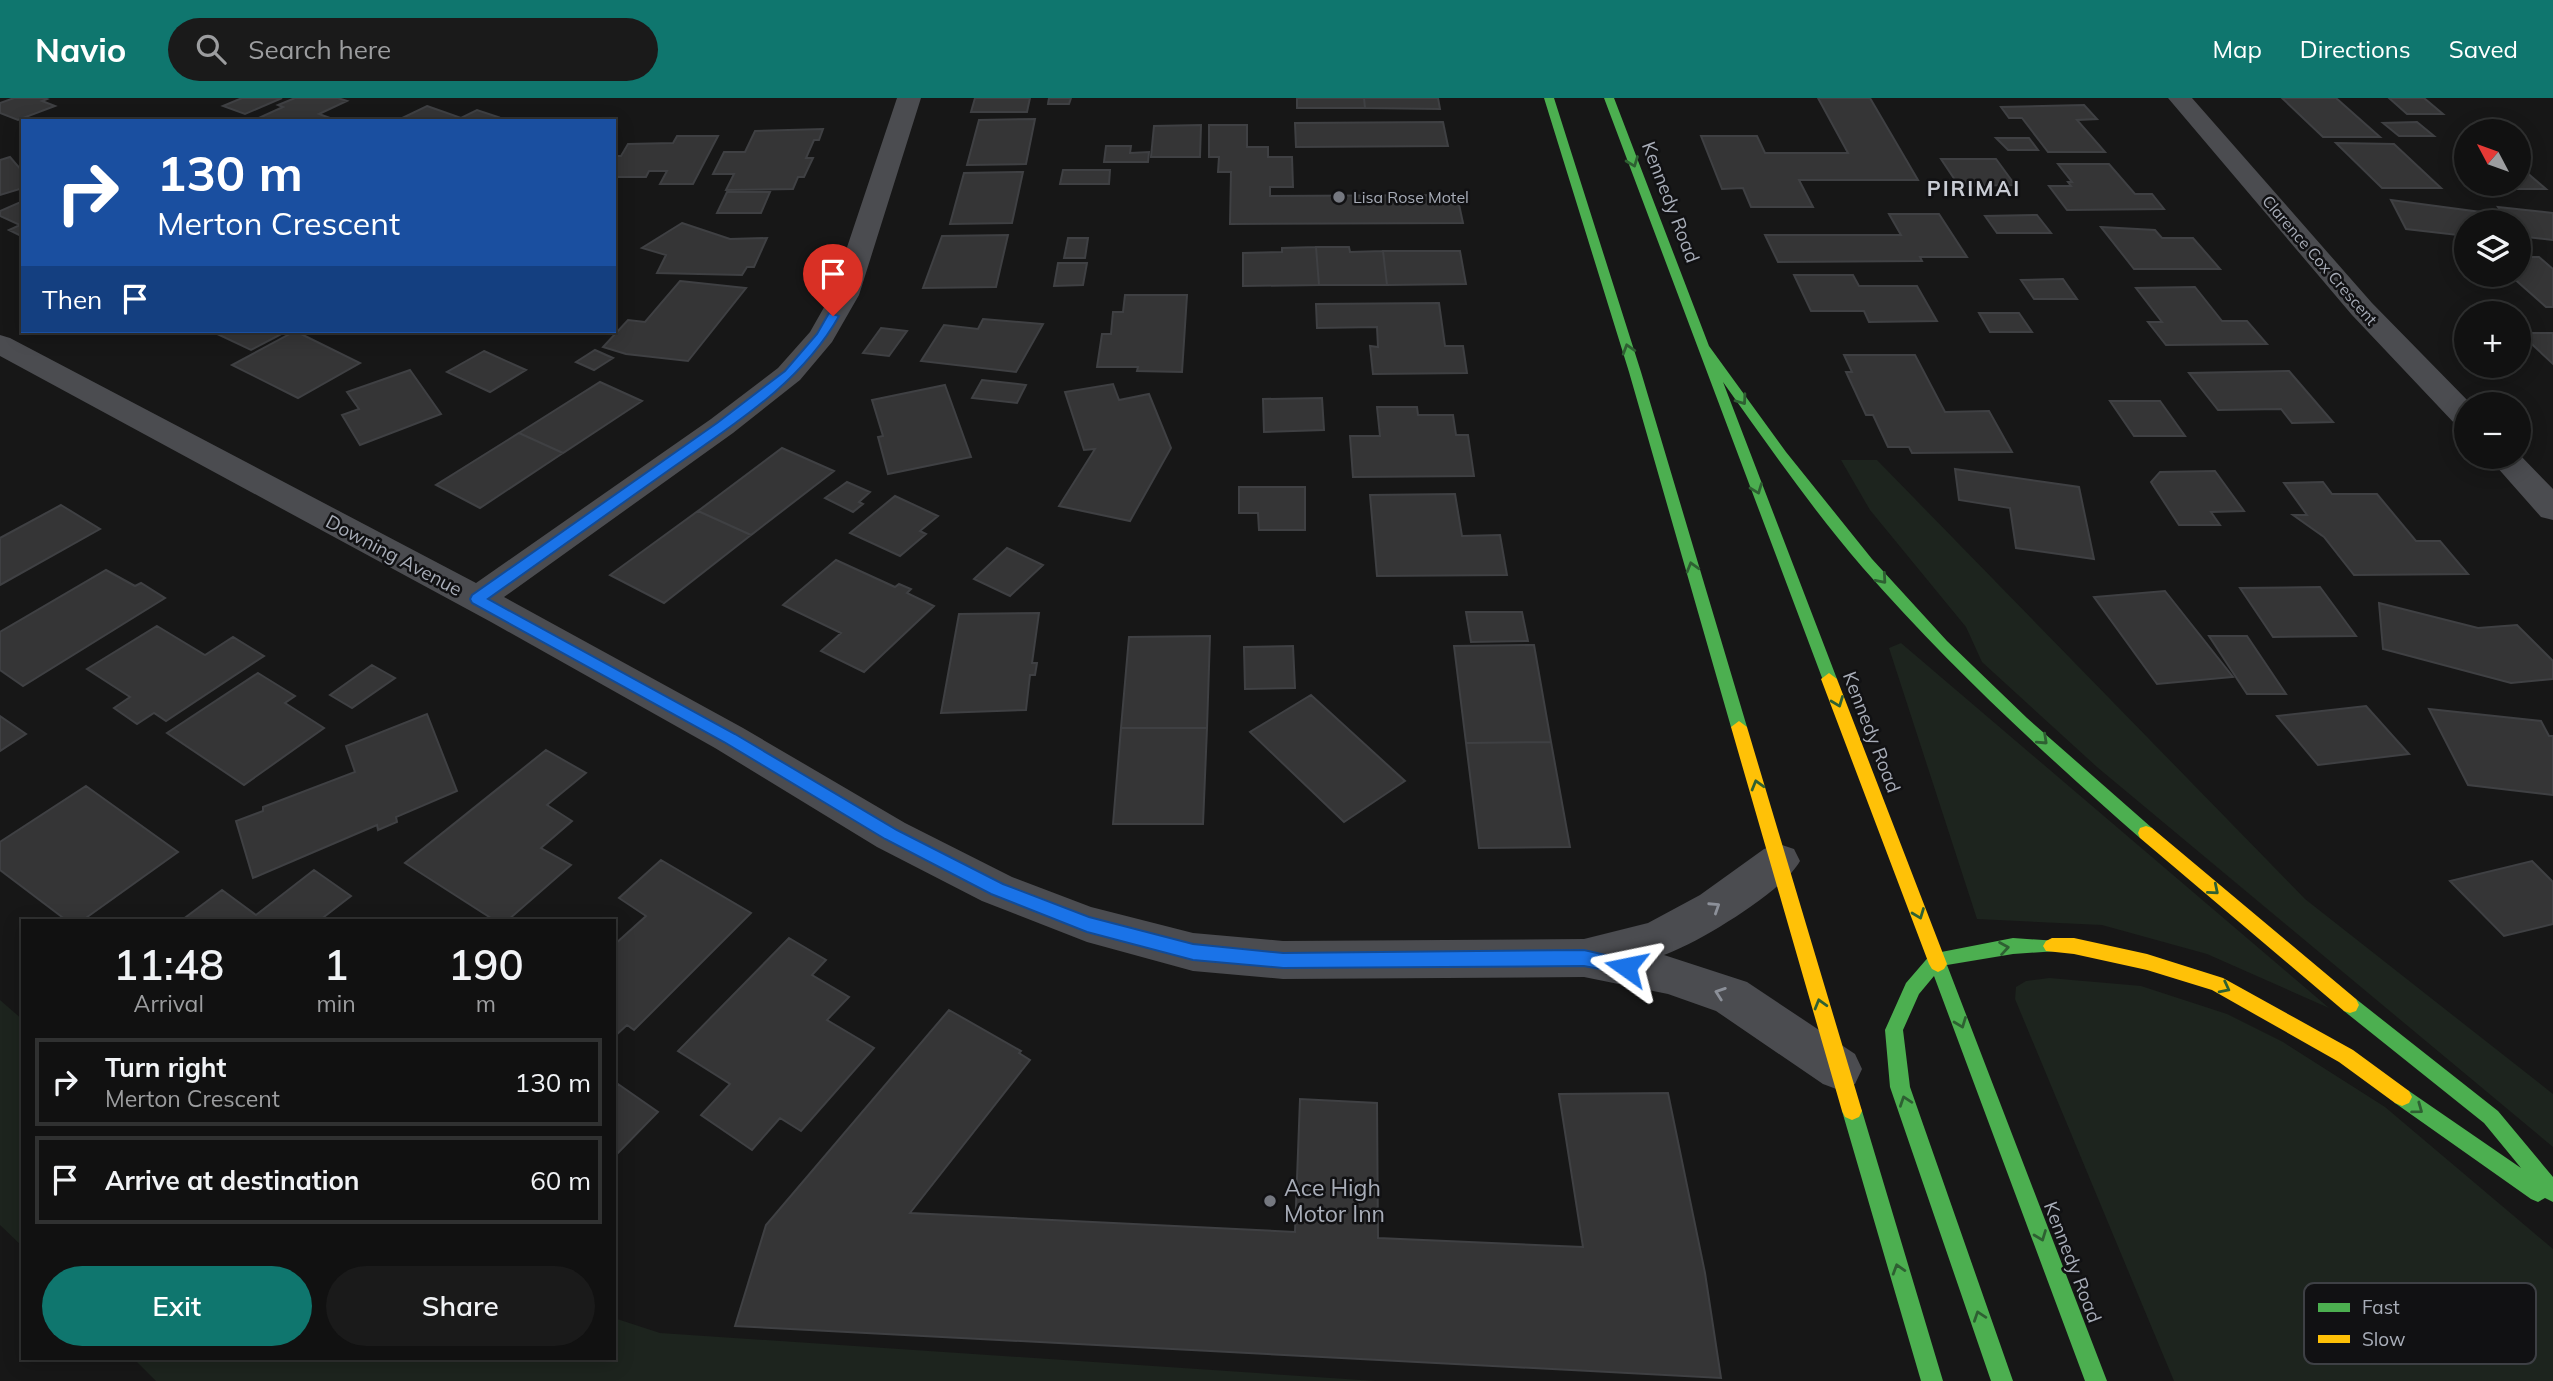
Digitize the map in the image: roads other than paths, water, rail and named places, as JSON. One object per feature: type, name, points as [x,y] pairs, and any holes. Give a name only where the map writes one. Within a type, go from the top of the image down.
[{"type":"main road","points":[[1549,98],[1639,385],[1932,1381]]},
{"type":"main road","name":"Kennedy Road","points":[[1609,98],[2096,1381]]},
{"type":"main road","points":[[1702,345],[1830,519],[1890,589],[1975,677],[2099,793],[2398,1046],[2491,1117],[2553,1192]]},
{"type":"main road","points":[[2002,1381],[1900,1087],[1894,1030],[1912,989],[1937,959],[2013,946],[2074,946],[2147,962],[2217,984],[2346,1056],[2466,1144],[2553,1202]]},
{"type":"street","points":[[477,599],[722,426],[798,364],[822,336],[845,295],[909,98]]},
{"type":"street","name":"Clarence Cox Crescent","points":[[2180,98],[2362,309],[2454,405]]},
{"type":"street","name":"Downing Avenue","points":[[0,344],[477,599],[729,738],[891,835],[997,889],[1087,924],[1193,952],[1283,960],[1584,958],[1668,975],[1731,996],[1839,1069]]},
{"type":"street","points":[[2515,469],[2553,509]]},
{"type":"street","name":"Downing Avenue","points":[[1584,958],[1658,939],[1714,908],[1779,861]]},
{"type":"place","name":"Lisa Rose Motel","points":[[1339,197]]},
{"type":"place","name":"Ace High Motor Inn","points":[[1270,1201]]},
{"type":"district","name":"PIRIMAI","points":[[1974,189]]}]
